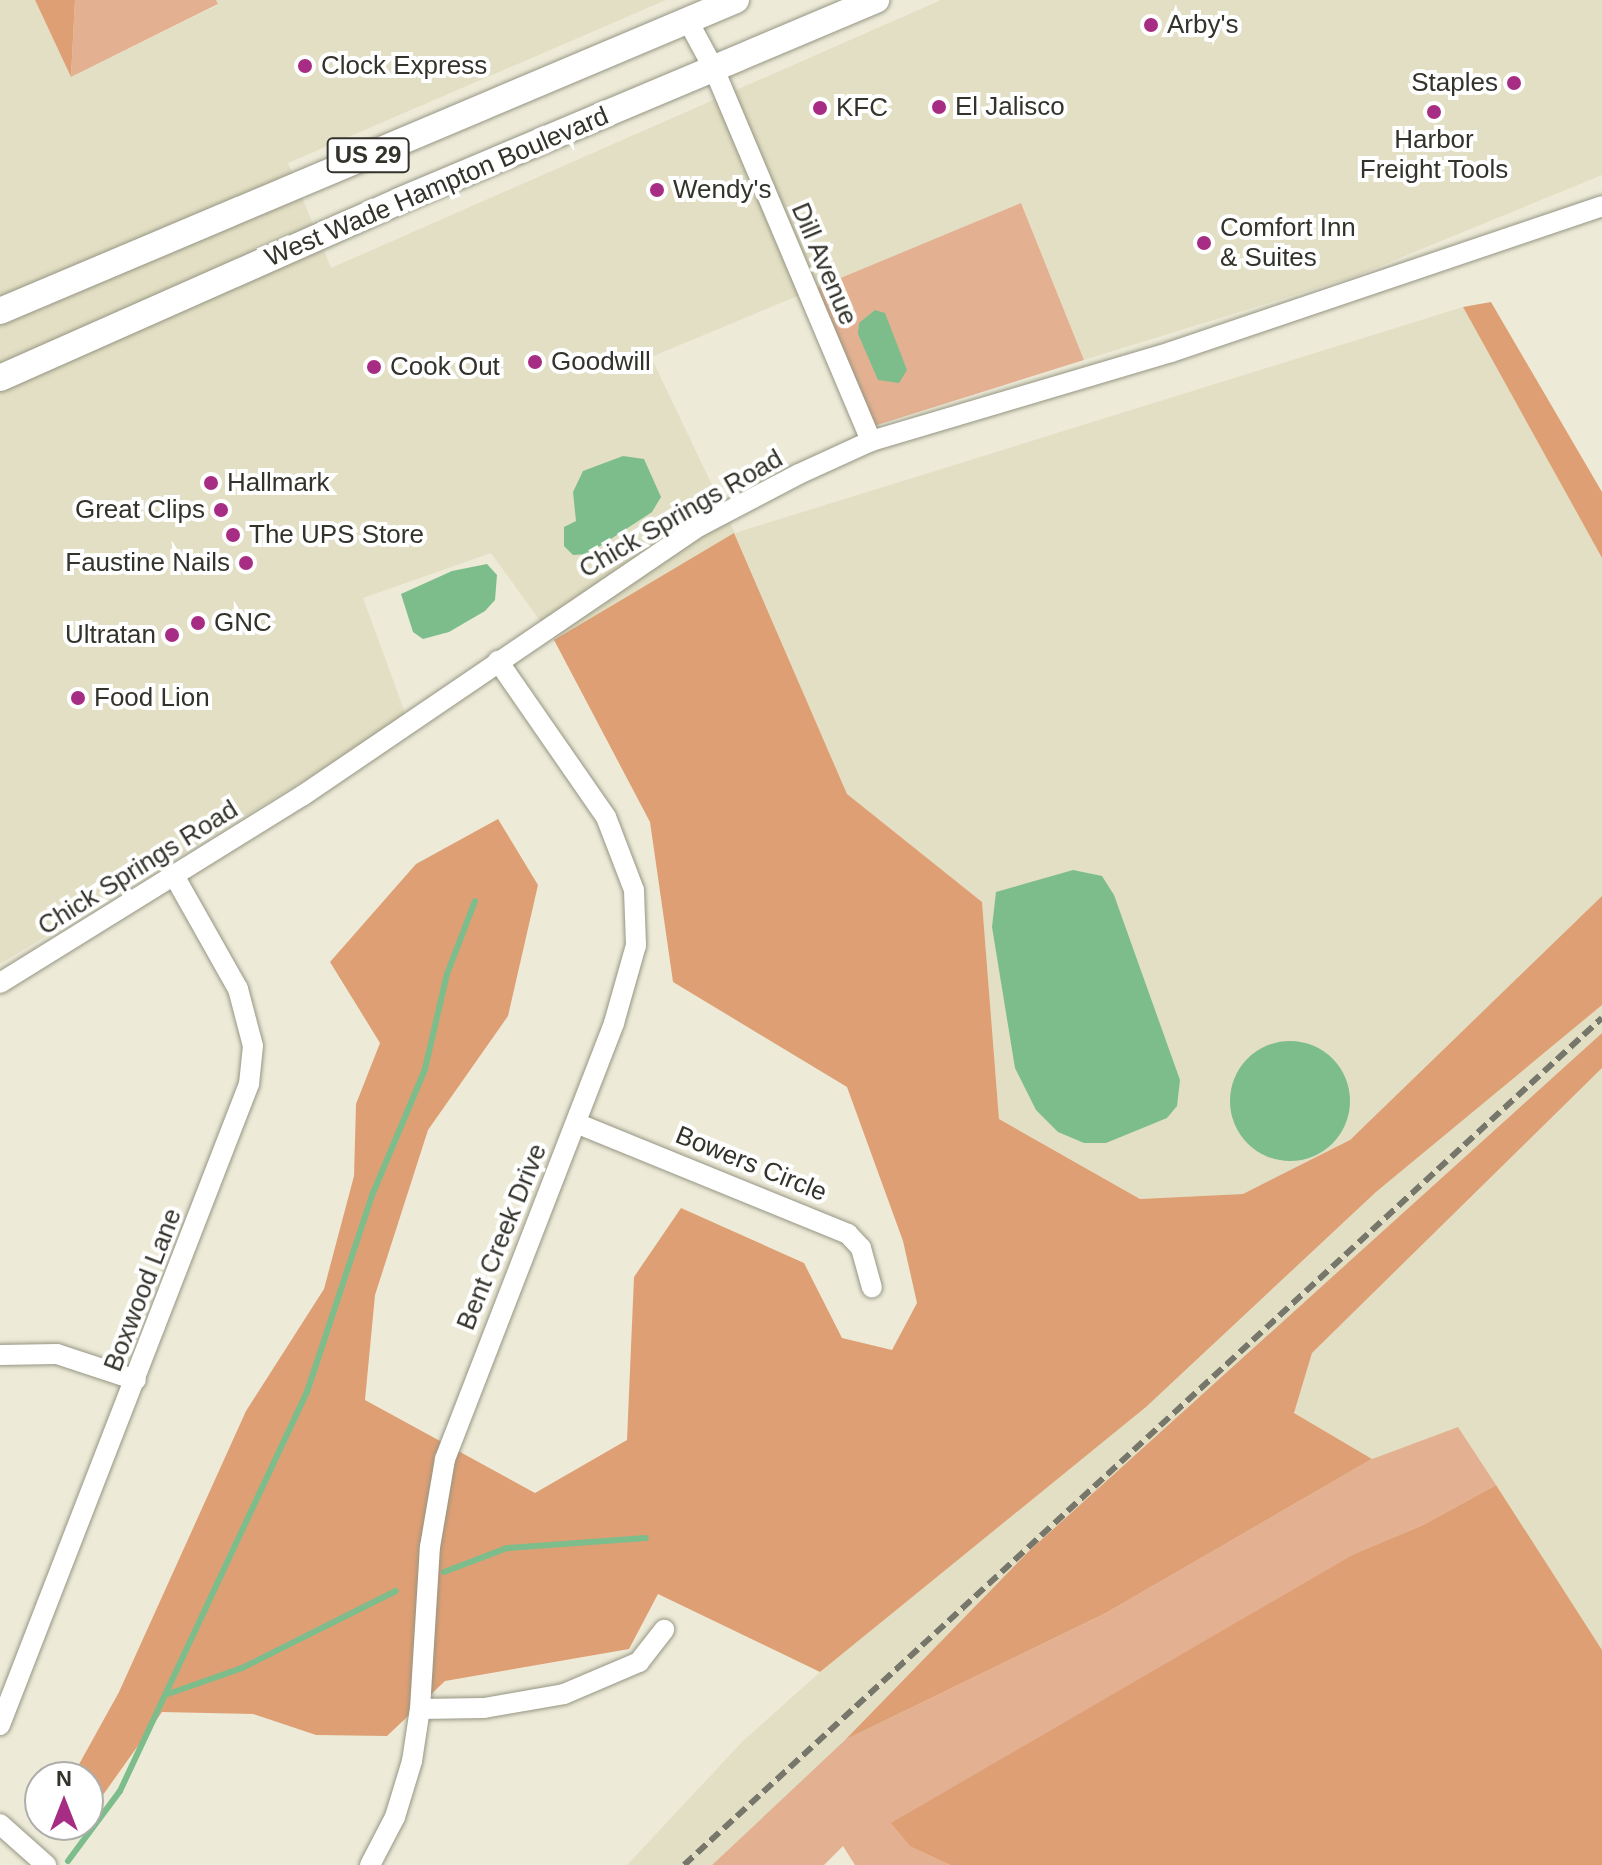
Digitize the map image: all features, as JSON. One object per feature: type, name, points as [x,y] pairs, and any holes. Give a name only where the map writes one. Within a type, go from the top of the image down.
[{"type":"main road","name":"US 29","points":[[0,311],[736,0]]},
{"type":"main road","name":"West Wade Hampton Boulevard","points":[[0,378],[876,0]]},
{"type":"street","name":"Dill Avenue","points":[[688,21],[714,69],[871,441]]},
{"type":"street","name":"Chick Springs Road","points":[[0,983],[175,877],[700,526],[871,441],[1171,352],[1602,206]]},
{"type":"street","name":"Bent Creek Drive","points":[[370,1865],[401,1800],[420,1709],[430,1547],[445,1459],[576,1123],[633,964],[637,929],[634,890],[620,846],[592,791],[498,661]]},
{"type":"street","name":"Boxwood Lane","points":[[0,1725],[241,1109],[253,1063],[251,1033],[238,989],[175,877]]},
{"type":"street","name":"Bowers Circle","points":[[576,1123],[834,1227],[861,1248],[872,1288]]},
{"type":"street","points":[[0,1355],[57,1354],[136,1380]]},
{"type":"street","points":[[420,1709],[484,1708],[564,1694],[639,1662],[664,1630]]},
{"type":"street","points":[[0,1824],[46,1865]]},
{"type":"shaded area","points":[[0,0],[35,0],[71,77],[218,5],[216,0],[666,0],[288,163],[331,268],[941,0],[1602,0],[1602,175],[1356,276],[1084,360],[1021,203],[651,357],[735,533],[1463,307],[1602,558],[1602,896],[1350,1140],[1243,1194],[1140,1199],[999,1119],[982,902],[847,794],[734,533],[554,640],[491,553],[363,598],[407,718],[0,964]]},
{"type":"shaded area","points":[[35,0],[75,0],[71,77]]},
{"type":"shaded area","points":[[75,0],[216,0],[218,4],[71,77]]},
{"type":"shaded area","points":[[1021,203],[1084,360],[858,431],[802,294]]},
{"type":"shaded area","points":[[1491,302],[1602,492],[1602,558],[1463,307]]},
{"type":"shaded area","points":[[875,310],[885,313],[907,370],[899,383],[878,380],[858,334],[859,323]]},
{"type":"shaded area","points":[[623,456],[644,459],[661,497],[652,512],[588,554],[573,555],[564,546],[564,527],[576,521],[573,492],[583,471]]},
{"type":"shaded area","points":[[734,533],[847,794],[982,902],[999,1119],[1140,1199],[1243,1194],[1350,1140],[1602,896],[1602,1005],[1376,1192],[1146,1407],[820,1672],[658,1594],[629,1649],[445,1681],[387,1736],[316,1735],[253,1714],[162,1712],[104,1794],[104,1761],[81,1761],[119,1692],[246,1411],[324,1289],[354,1176],[356,1104],[380,1043],[330,962],[416,864],[498,819],[538,885],[508,1016],[428,1130],[375,1295],[365,1400],[535,1493],[627,1440],[634,1277],[681,1208],[804,1263],[842,1338],[892,1350],[917,1303],[903,1241],[847,1087],[673,982],[650,822],[554,640]]},
{"type":"shaded area","points":[[487,564],[497,575],[495,600],[485,611],[449,632],[423,639],[413,632],[401,594],[452,571]]},
{"type":"shaded area","points":[[1073,870],[1102,876],[1114,895],[1180,1080],[1177,1106],[1167,1118],[1106,1143],[1084,1143],[1058,1132],[1036,1110],[1015,1068],[992,927],[996,892]]},
{"type":"shaded area","points":[[1602,1005],[1602,1033],[1029,1551],[845,1740],[712,1865],[627,1865],[742,1742],[820,1672],[1146,1407],[1376,1192]]},
{"type":"shaded area","points":[[1602,1033],[1602,1068],[1312,1353],[1294,1413],[1372,1459],[1106,1613],[845,1740],[1029,1551]]},
{"type":"shaded area","points":[[1290,1041],[1313,1046],[1332,1059],[1345,1078],[1350,1101],[1345,1124],[1332,1143],[1313,1156],[1290,1161],[1267,1156],[1248,1143],[1235,1124],[1230,1101],[1235,1078],[1248,1059],[1267,1046]]},
{"type":"shaded area","points":[[1602,1068],[1602,1650],[1458,1427],[1372,1459],[1294,1413],[1312,1353]]},
{"type":"shaded area","points":[[1458,1427],[1496,1485],[1423,1525],[1356,1553],[911,1847],[950,1865],[855,1865],[843,1846],[824,1865],[712,1865],[845,1740],[1106,1613],[1372,1459]]},
{"type":"shaded area","points":[[1496,1485],[1602,1650],[1602,1865],[950,1865],[911,1847],[891,1823],[1356,1553],[1423,1525]]},
{"type":"waterway","points":[[68,1861],[120,1791],[307,1392],[373,1193],[425,1069],[447,974],[475,901]]},
{"type":"waterway","points":[[444,1572],[507,1548],[646,1538]]},
{"type":"waterway","points":[[168,1694],[242,1668],[396,1591]]},
{"type":"railway","points":[[684,1865],[1602,1018]]},
{"type":"place","name":"Arby's","points":[[1151,25]]},
{"type":"place","name":"Clock Express","points":[[305,66]]},
{"type":"place","name":"Staples","points":[[1514,83]]},
{"type":"place","name":"El Jalisco","points":[[939,107]]},
{"type":"place","name":"KFC","points":[[820,108]]},
{"type":"place","name":"Harbor Freight Tools","points":[[1434,112]]},
{"type":"place","name":"Wendy's","points":[[657,190]]},
{"type":"place","name":"Comfort Inn & Suites","points":[[1204,243]]},
{"type":"place","name":"Goodwill","points":[[535,362]]},
{"type":"place","name":"Cook Out","points":[[374,367]]},
{"type":"place","name":"Hallmark","points":[[211,483]]},
{"type":"place","name":"Great Clips","points":[[221,510]]},
{"type":"place","name":"The UPS Store","points":[[233,535]]},
{"type":"place","name":"Faustine Nails","points":[[246,563]]},
{"type":"place","name":"GNC","points":[[198,623]]},
{"type":"place","name":"Ultratan","points":[[172,635]]},
{"type":"place","name":"Food Lion","points":[[78,698]]}]
